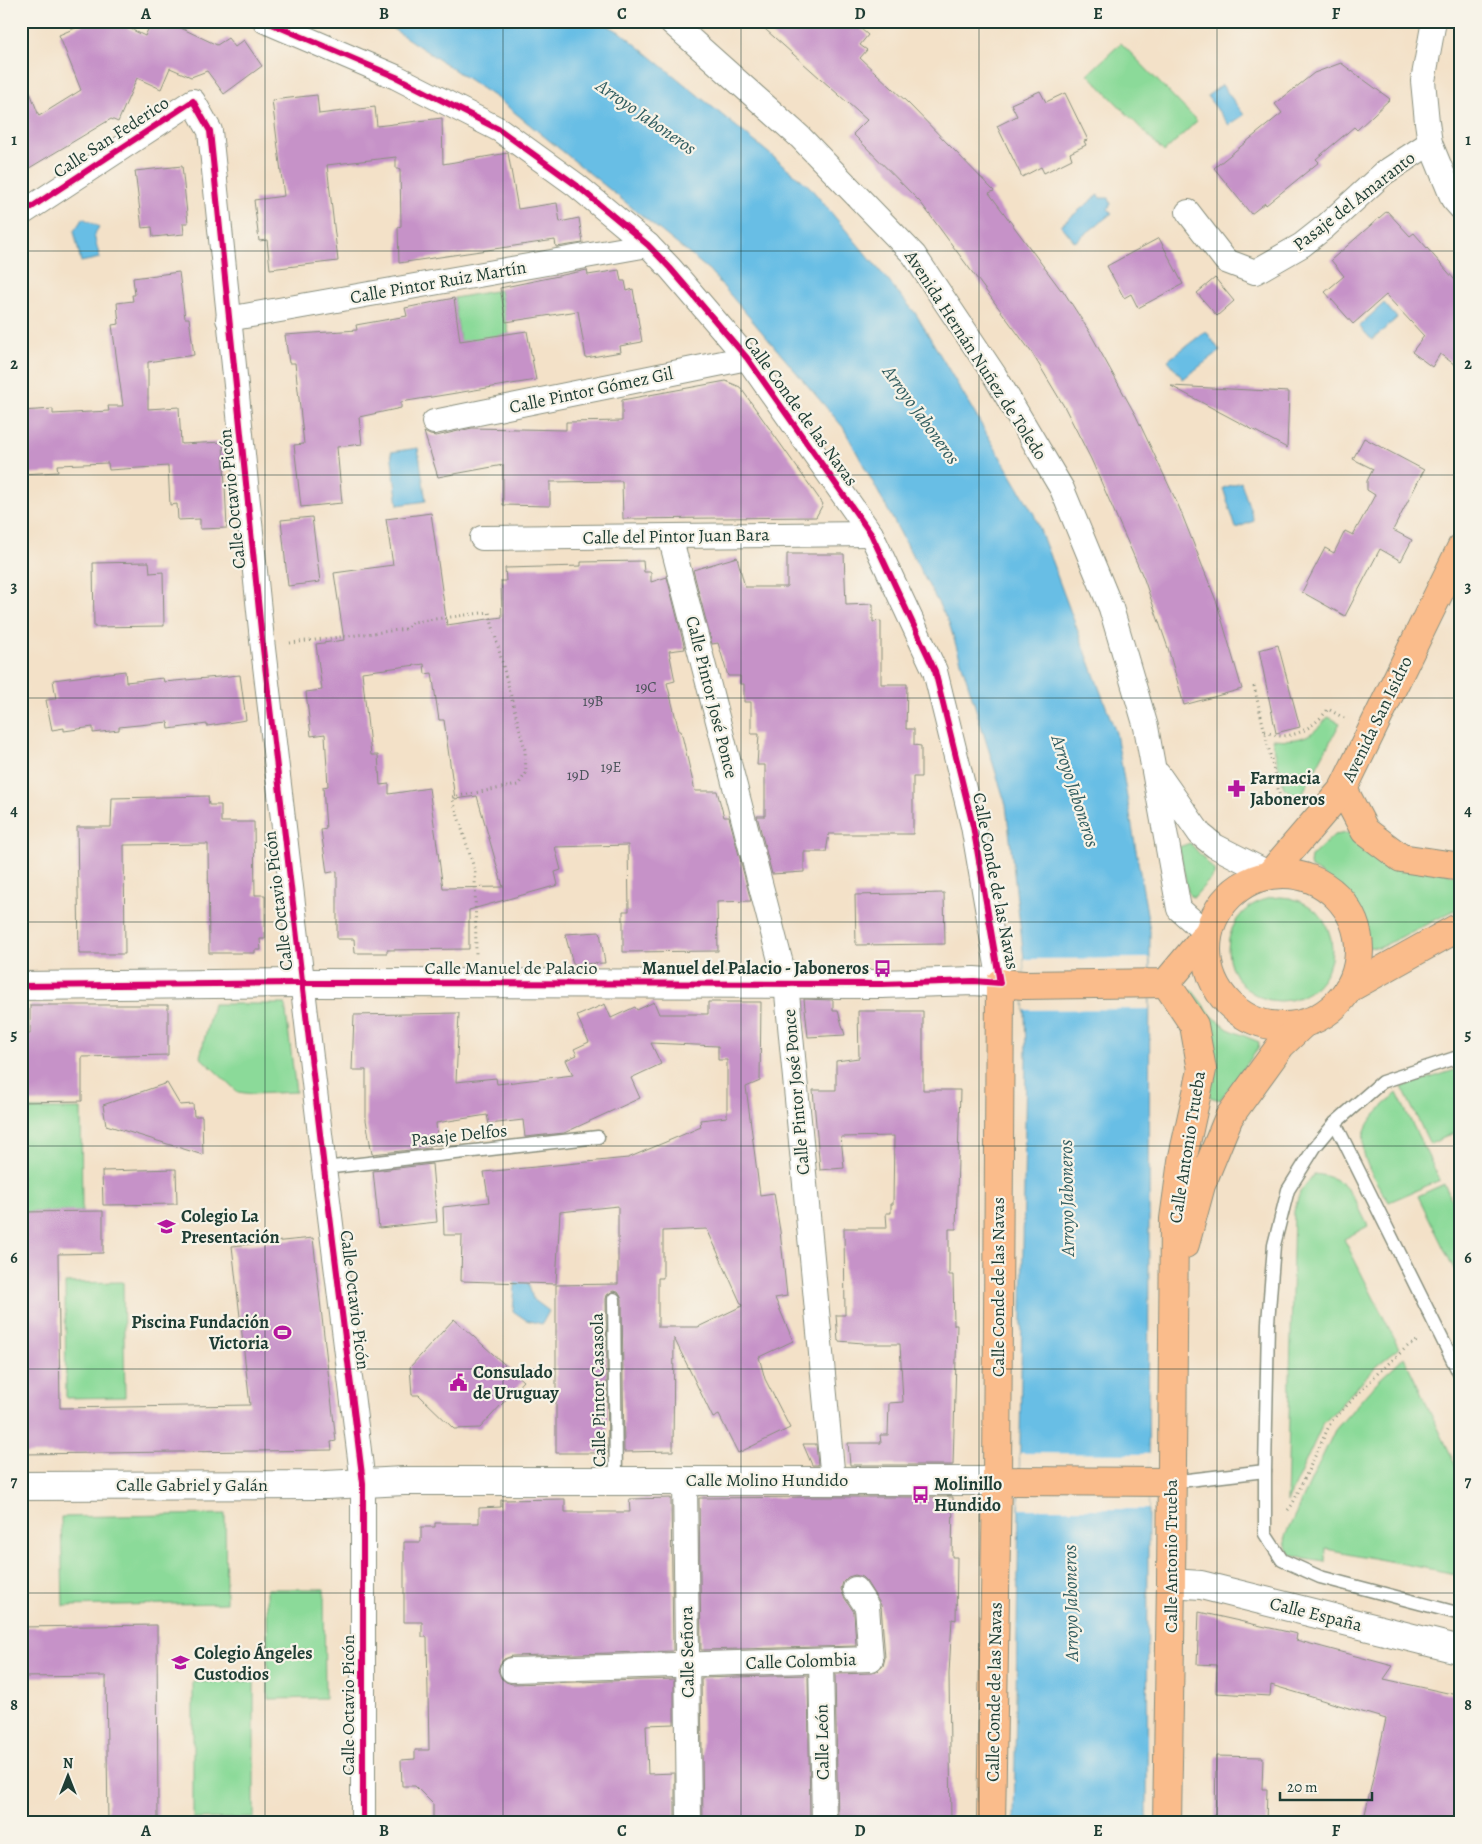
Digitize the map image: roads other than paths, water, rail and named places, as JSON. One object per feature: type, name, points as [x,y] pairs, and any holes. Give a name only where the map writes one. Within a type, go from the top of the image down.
[{"type":"main road","name":"Avenida San Isidro","points":[[1270,874],[1343,789],[1461,548]]},
{"type":"main road","points":[[1343,789],[1364,831],[1401,858],[1461,868]]},
{"type":"main road","points":[[1158,983],[1207,934],[1218,907],[1237,888],[1270,874],[1302,875],[1331,890],[1351,914],[1360,945],[1356,976],[1330,1011],[1303,1024],[1273,1026],[1239,1014],[1215,987],[1208,967],[1207,934]]},
{"type":"main road","points":[[1348,989],[1461,926]]},
{"type":"main road","name":"Calle Manuel de Palacio","points":[[1012,984],[1158,983]]},
{"type":"main road","name":"Calle Antonio Trueba","points":[[1158,983],[1194,1026],[1202,1070],[1182,1162],[1174,1219],[1173,1289],[1160,1482],[1171,1583],[1167,1823]]},
{"type":"main road","name":"Calle Conde de las Navas","points":[[992,1823],[1009,1481],[1012,984]]},
{"type":"main road","name":"Calle Antonio Trueba","points":[[1173,1289],[1201,1185],[1229,1117],[1281,1045],[1303,1024]]},
{"type":"main road","name":"Calle Molino Hundido","points":[[1009,1481],[1160,1482]]},
{"type":"street","name":"Calle Conde de las Navas","points":[[265,21],[396,77],[500,130],[576,185],[648,246],[670,268],[747,358],[871,534],[934,671],[1012,984]]},
{"type":"street","name":"Avenida Hernán Nuñez de Toledo","points":[[670,21],[800,137],[914,255],[995,376],[1062,489],[1107,599],[1146,728],[1179,909],[1207,934]]},
{"type":"street","points":[[1434,21],[1423,81],[1430,143],[1453,200],[1461,208]]},
{"type":"street","name":"Calle San Federico","points":[[21,214],[193,101]]},
{"type":"street","name":"Calle Octavio Picón","points":[[193,101],[210,131],[262,640],[363,1483],[363,1823]]},
{"type":"street","name":"Pasaje del Amaranto","points":[[1188,212],[1226,261],[1255,272],[1302,245],[1326,226],[1384,173],[1430,143]]},
{"type":"street","name":"Calle Pintor Ruiz Martín","points":[[228,319],[648,246]]},
{"type":"street","name":"Calle Pintor Gómez Gil","points":[[434,422],[747,358]]},
{"type":"street","name":"Calle del Pintor Juan Bara","points":[[482,538],[871,534]]},
{"type":"street","name":"Calle Pintor José Ponce","points":[[670,536],[786,983],[833,1480]]},
{"type":"street","name":"Avenida Hernán Nuñez de Toledo","points":[[1154,769],[1200,834],[1215,846],[1270,874]]},
{"type":"street","name":"Calle Manuel de Palacio","points":[[21,986],[302,982],[882,984],[974,981],[1012,984]]},
{"type":"street","name":"Calle Molino Hundido","points":[[363,1483],[685,1480],[1009,1481]]},
{"type":"street","name":"Calle Señora","points":[[685,1480],[689,1823]]},
{"type":"street","name":"Calle Gabriel y Galán","points":[[21,1486],[326,1485],[363,1483]]},
{"type":"street","name":"Calle España","points":[[1171,1583],[1201,1585],[1461,1650]]},
{"type":"street","name":"Calle Colombia","points":[[512,1670],[871,1659],[867,1607],[855,1589]]},
{"type":"street","name":"Calle León","points":[[820,1661],[824,1823]]},
{"type":"lane","points":[[1461,1056],[1382,1082],[1335,1123],[1315,1147],[1288,1190],[1274,1245],[1268,1323],[1264,1471],[1265,1534],[1282,1560],[1320,1577],[1461,1614]]},
{"type":"lane","points":[[1335,1123],[1461,1377]]},
{"type":"lane","name":"Pasaje Delfos","points":[[324,1168],[598,1137]]},
{"type":"lane","name":"Calle Pintor Casasola","points":[[614,1300],[616,1481]]},
{"type":"lane","points":[[1160,1482],[1264,1471]]},
{"type":"water","name":"Arroyo Jaboneros","points":[[381,21],[600,21],[623,34],[809,186],[916,314],[1034,514],[1116,733],[1150,931],[1147,1823],[1014,1823],[1026,1059],[1024,959],[1006,805],[949,623],[843,427],[709,270],[498,99]]},
{"type":"water","points":[[1222,85],[1244,115],[1229,125],[1207,96]]},
{"type":"water","points":[[1098,195],[1100,198],[1109,198],[1111,204],[1108,209],[1112,213],[1075,242],[1061,225]]},
{"type":"water","points":[[83,218],[99,227],[94,235],[100,258],[81,262],[74,231]]},
{"type":"water","points":[[1384,303],[1397,318],[1372,340],[1359,326]]},
{"type":"water","points":[[1206,331],[1220,351],[1183,379],[1168,360]]},
{"type":"water","points":[[418,448],[426,501],[398,505],[391,452]]},
{"type":"water","points":[[1241,482],[1254,521],[1236,528],[1223,488]]},
{"type":"water","points":[[516,1274],[526,1276],[533,1299],[549,1311],[542,1324],[526,1320],[513,1311]]},
{"type":"place","name":"Farmacia Jaboneros","points":[[1236,788]]},
{"type":"place","name":"Manuel del Palacio - Jaboneros","points":[[883,968]]},
{"type":"place","name":"Colegio La Presentación","points":[[167,1226]]},
{"type":"place","name":"Piscina Fundación Victoria","points":[[283,1332]]},
{"type":"place","name":"Consulado de Uruguay","points":[[459,1382]]},
{"type":"place","name":"Molinillo Hundido","points":[[920,1494]]},
{"type":"place","name":"Colegio Ángeles Custodios","points":[[180,1663]]}]
